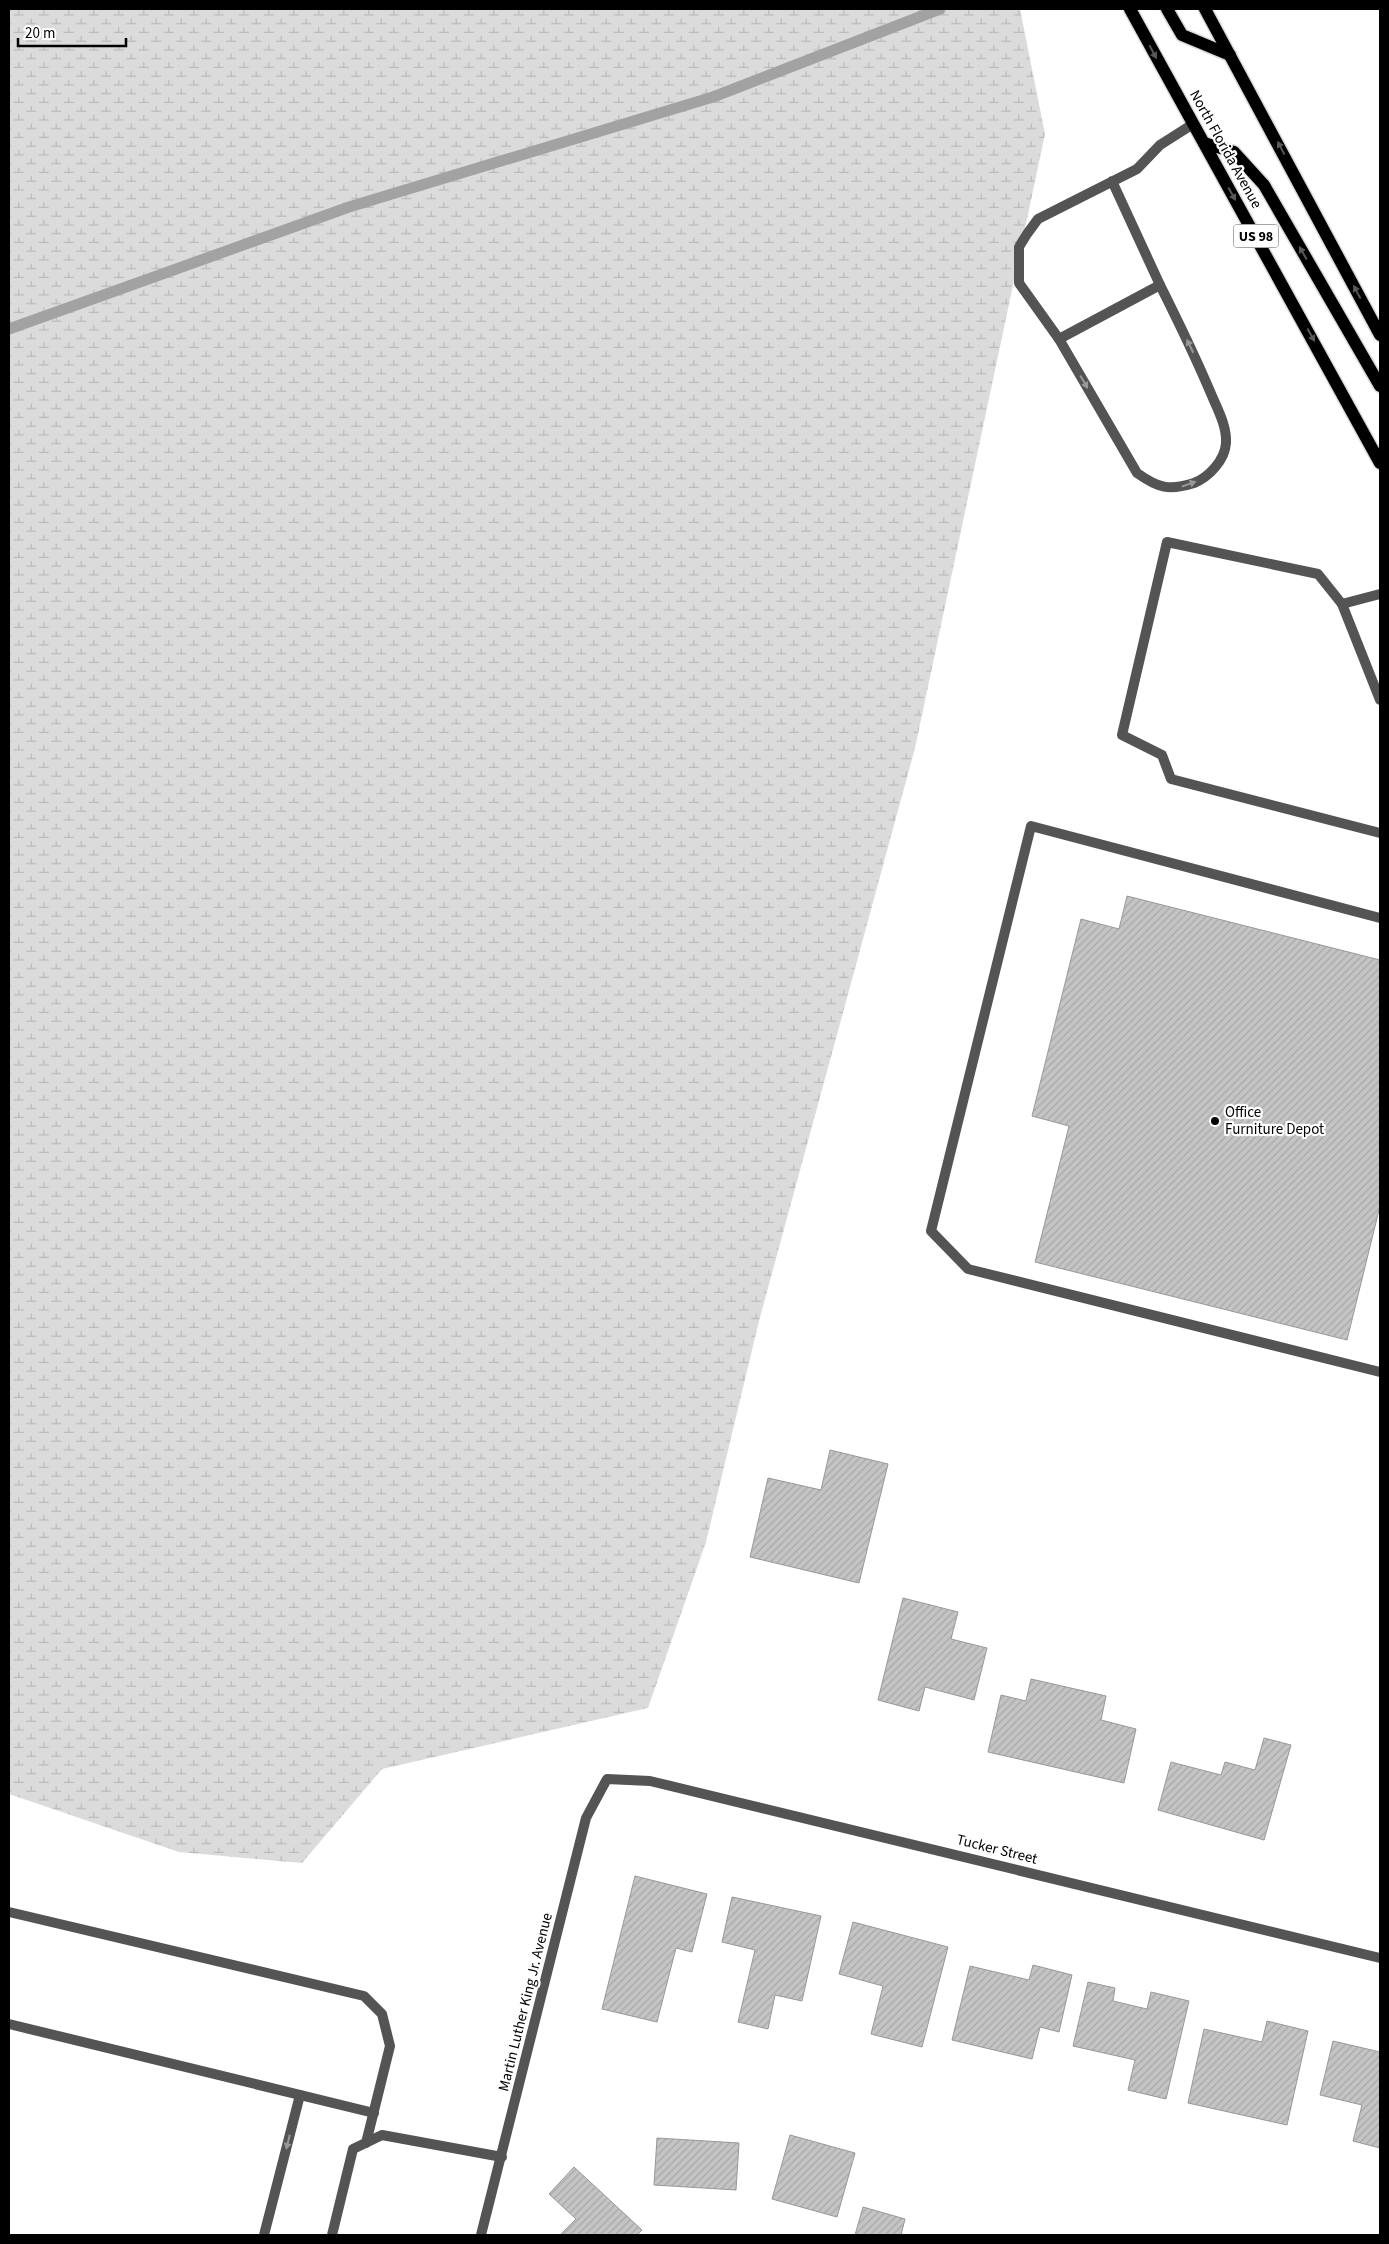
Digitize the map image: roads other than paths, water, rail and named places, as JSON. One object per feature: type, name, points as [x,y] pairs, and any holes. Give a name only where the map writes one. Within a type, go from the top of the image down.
[{"type":"main road","name":"North Florida Avenue","points":[[1130,9],[1380,463]]},
{"type":"main road","points":[[1167,9],[1182,35],[1230,55]]},
{"type":"main road","points":[[1205,9],[1380,335]]},
{"type":"main road","points":[[1204,143],[1234,152],[1264,185],[1380,386]]},
{"type":"street","points":[[1112,181],[1201,368],[1225,429],[1226,444],[1220,461],[1198,481],[1176,488],[1153,484],[1137,473],[1059,340],[1020,283],[1019,247],[1038,219],[1112,181],[1137,169],[1160,145],[1193,124]]},
{"type":"street","points":[[1059,340],[1160,285]]},
{"type":"street","points":[[1380,700],[1342,604],[1318,574],[1167,542],[1122,735],[1162,755],[1171,779],[1380,833]]},
{"type":"street","points":[[1342,604],[1380,594]]},
{"type":"street","points":[[1380,918],[1031,826],[931,1231],[968,1269],[1380,1372]]},
{"type":"street","name":"Tucker Street","points":[[606,1779],[650,1781],[1380,1958]]},
{"type":"street","name":"Martin Luther King Jr. Avenue","points":[[481,2235],[586,1818],[606,1779]]},
{"type":"street","points":[[9,1912],[364,1996],[382,2014],[390,2046],[366,2142]]},
{"type":"street","points":[[9,2024],[374,2113]]},
{"type":"street","points":[[264,2235],[300,2095]]},
{"type":"street","points":[[332,2235],[353,2149],[366,2142],[382,2135],[502,2156]]},
{"type":"waterway","points":[[9,329],[349,207],[713,97],[940,9]]},
{"type":"place","name":"Office Furniture Depot","points":[[1215,1121]]}]
